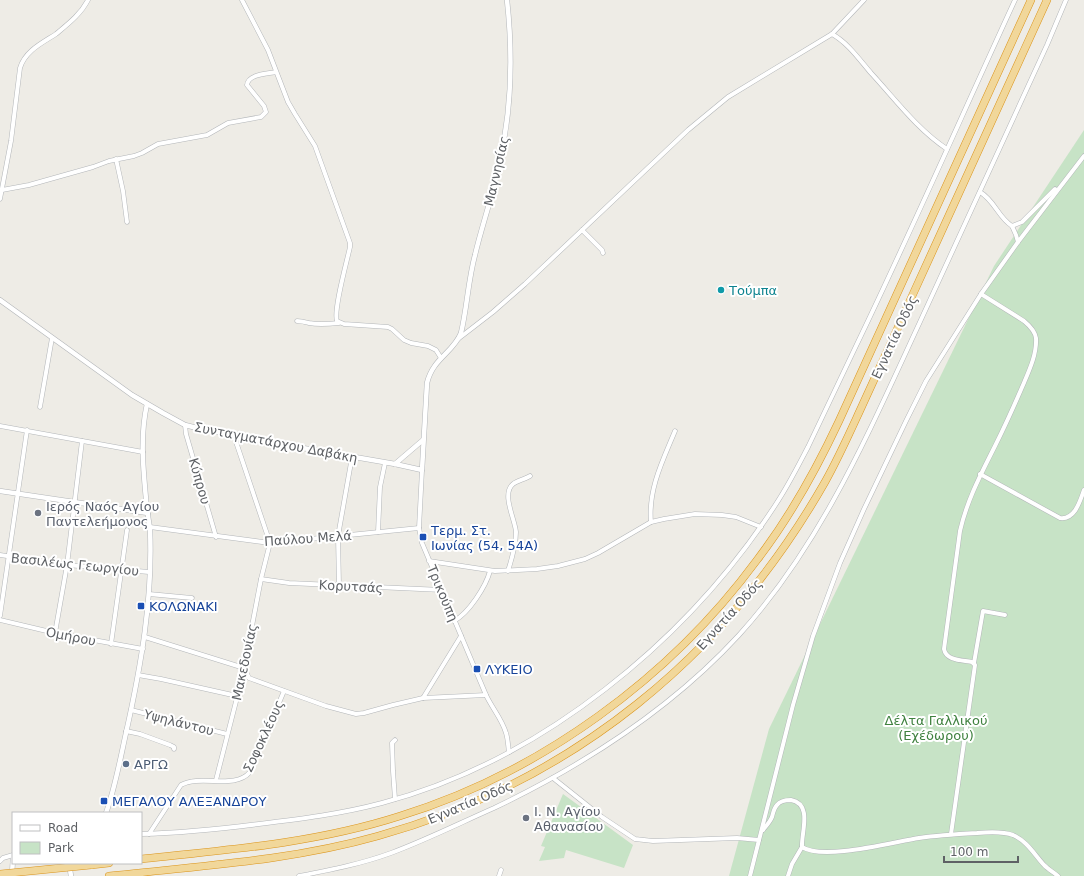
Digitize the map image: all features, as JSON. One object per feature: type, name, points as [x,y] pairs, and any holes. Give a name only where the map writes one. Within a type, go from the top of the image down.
[{"type":"highway","name":"Εγνατία Οδός","points":[[142,859],[280,844],[325,836],[400,816],[463,792],[504,774],[546,751],[585,725],[624,696],[690,637],[719,606],[757,560],[788,516],[815,470],[846,406],[1031,0]]},
{"type":"highway","name":"Εγνατία Οδός","points":[[109,876],[282,857],[328,849],[435,818],[508,787],[552,764],[590,739],[633,707],[696,652],[724,623],[766,572],[799,525],[827,478],[852,428],[1047,0]]},
{"type":"highway","points":[[0,874],[100,864]]},
{"type":"street","points":[[0,199],[11,141],[22,61],[30,52],[70,23],[78,15],[88,0]]},
{"type":"street","points":[[242,0],[268,50],[294,114],[315,146],[350,243],[337,306],[336,319],[339,323]]},
{"type":"street","name":"Μαγνησίας","points":[[458,339],[463,326],[475,256],[499,165],[507,118],[511,58],[507,0]]},
{"type":"street","points":[[458,339],[526,284],[688,130],[714,108],[738,91],[832,34],[864,0]]},
{"type":"street","points":[[142,834],[226,828],[336,814],[395,799],[453,778],[523,745],[561,722],[621,677],[664,638],[709,591],[738,557],[761,527],[785,489],[815,432],[878,301],[1015,0]]},
{"type":"street","points":[[299,876],[348,866],[392,853],[469,819],[553,778],[602,749],[644,719],[703,671],[739,635],[788,574],[813,537],[842,486],[980,192],[1066,0]]},
{"type":"street","points":[[832,34],[858,57],[915,122],[947,149]]},
{"type":"street","points":[[2,190],[29,185],[116,159],[142,153],[150,147],[167,141],[207,135],[228,123],[263,116],[266,112],[264,106],[247,83],[257,75],[276,72]]},
{"type":"street","points":[[750,876],[813,636],[840,562],[886,462],[926,382],[981,294],[1018,242],[1084,156]]},
{"type":"street","points":[[116,159],[123,191],[127,222]]},
{"type":"street","points":[[1012,226],[1022,222],[1067,178]]},
{"type":"street","points":[[980,192],[990,200],[1003,218],[1012,226],[1018,242]]},
{"type":"street","points":[[582,230],[602,250],[602,253]]},
{"type":"street","points":[[974,664],[948,657],[945,654],[944,649],[960,531],[964,514],[980,474],[995,446],[1031,367],[1036,344],[1034,332],[1024,321],[981,294]]},
{"type":"street","name":"Συνταγματάρχου Δαβάκη","points":[[0,300],[147,404],[186,424],[211,432],[385,462],[422,470]]},
{"type":"street","points":[[297,321],[328,324],[339,323],[392,329],[404,340],[411,343],[428,346],[436,350],[441,358]]},
{"type":"street","points":[[40,407],[52,338]]},
{"type":"street","name":"Τρικούπη","points":[[458,339],[432,369],[427,383],[419,528],[422,543],[454,621],[491,707],[506,733],[509,752]]},
{"type":"street","points":[[106,812],[138,675],[143,649],[149,594],[150,527],[143,452],[143,428],[147,404]]},
{"type":"street","name":"Κύπρου","points":[[186,424],[186,434],[216,537]]},
{"type":"street","points":[[0,426],[143,452]]},
{"type":"street","points":[[0,616],[27,430]]},
{"type":"street","points":[[652,522],[650,512],[652,495],[661,465],[675,431]]},
{"type":"street","points":[[234,436],[270,543]]},
{"type":"street","points":[[395,464],[423,440]]},
{"type":"street","points":[[55,633],[67,565],[82,441]]},
{"type":"street","points":[[339,586],[338,536],[352,457]]},
{"type":"street","points":[[378,532],[380,487],[385,462]]},
{"type":"street","points":[[980,474],[1060,518],[1065,519],[1074,512],[1084,490]]},
{"type":"street","points":[[508,571],[515,548],[516,538],[515,522],[509,503],[509,492],[513,484],[530,476]]},
{"type":"street","points":[[0,491],[148,513]]},
{"type":"street","points":[[429,560],[490,571],[508,571],[558,566],[598,554],[652,522],[695,514],[736,517],[761,527]]},
{"type":"street","name":"Παύλου Μελά","points":[[150,527],[270,543],[419,528]]},
{"type":"street","points":[[111,644],[127,530]]},
{"type":"street","name":"Μακεδονίας","points":[[216,780],[242,678],[261,580],[270,543]]},
{"type":"street","name":"Βασιλέως Γεωργίου","points":[[0,555],[67,565],[149,572]]},
{"type":"street","points":[[454,621],[463,616],[466,612],[483,586],[490,571]]},
{"type":"street","name":"Κορυτσάς","points":[[261,580],[339,586],[442,590]]},
{"type":"street","points":[[149,594],[192,598]]},
{"type":"street","points":[[951,834],[974,664],[983,612],[1005,615]]},
{"type":"street","name":"Ομήρου","points":[[0,620],[55,633],[143,649]]},
{"type":"street","points":[[423,698],[461,636]]},
{"type":"street","points":[[144,637],[244,668],[249,678]]},
{"type":"street","points":[[138,675],[237,696]]},
{"type":"street","points":[[242,678],[249,678],[326,706],[356,714],[423,698],[486,695]]},
{"type":"street","name":"Σοφοκλέους","points":[[149,834],[181,784],[185,782],[242,779],[250,772],[284,691]]},
{"type":"street","name":"Υψηλάντου","points":[[131,710],[227,734]]},
{"type":"street","points":[[126,731],[140,734],[170,745],[174,747],[174,749]]},
{"type":"street","points":[[394,740],[392,743],[395,799]]},
{"type":"street","points":[[553,778],[635,839],[653,841],[737,838],[759,840]]},
{"type":"street","points":[[761,833],[768,823],[775,806],[786,800],[792,800],[799,803],[804,812],[805,818],[802,847],[792,864],[788,876]]},
{"type":"street","points":[[802,847],[814,852],[829,852],[951,834],[999,833],[1013,835],[1028,846],[1044,865],[1058,876]]},
{"type":"street","points":[[0,861],[3,858],[12,855]]},
{"type":"street","points":[[12,876],[13,864]]},
{"type":"street","points":[[69,864],[72,876]]},
{"type":"street","points":[[499,876],[501,870]]},
{"type":"green space","name":"Δέλτα Γαλλικού (Εχέδωρου)","points":[[1084,130],[1084,876],[729,876],[769,729],[994,266]]},
{"type":"green space","points":[[563,794],[633,845],[624,868],[566,850],[564,858],[539,861],[545,847],[541,846]]},
{"type":"place","name":"Τούμπα","points":[[721,290]]},
{"type":"place","name":"Ιερός Ναός Αγίου Παντελεήμονος","points":[[38,513]]},
{"type":"place","name":"Τερμ. Στ. Ιωνίας (54, 54Α)","points":[[423,537]]},
{"type":"place","name":"ΚΟΛΩΝΑΚΙ","points":[[141,606]]},
{"type":"place","name":"ΛΥΚΕΙΟ","points":[[477,669]]},
{"type":"place","name":"ΑΡΓΩ","points":[[126,764]]},
{"type":"place","name":"ΜΕΓΑΛΟΥ ΑΛΕΞΑΝΔΡΟΥ","points":[[104,801]]},
{"type":"place","name":"Ι. Ν. Αγίου Αθανασίου","points":[[526,818]]}]
